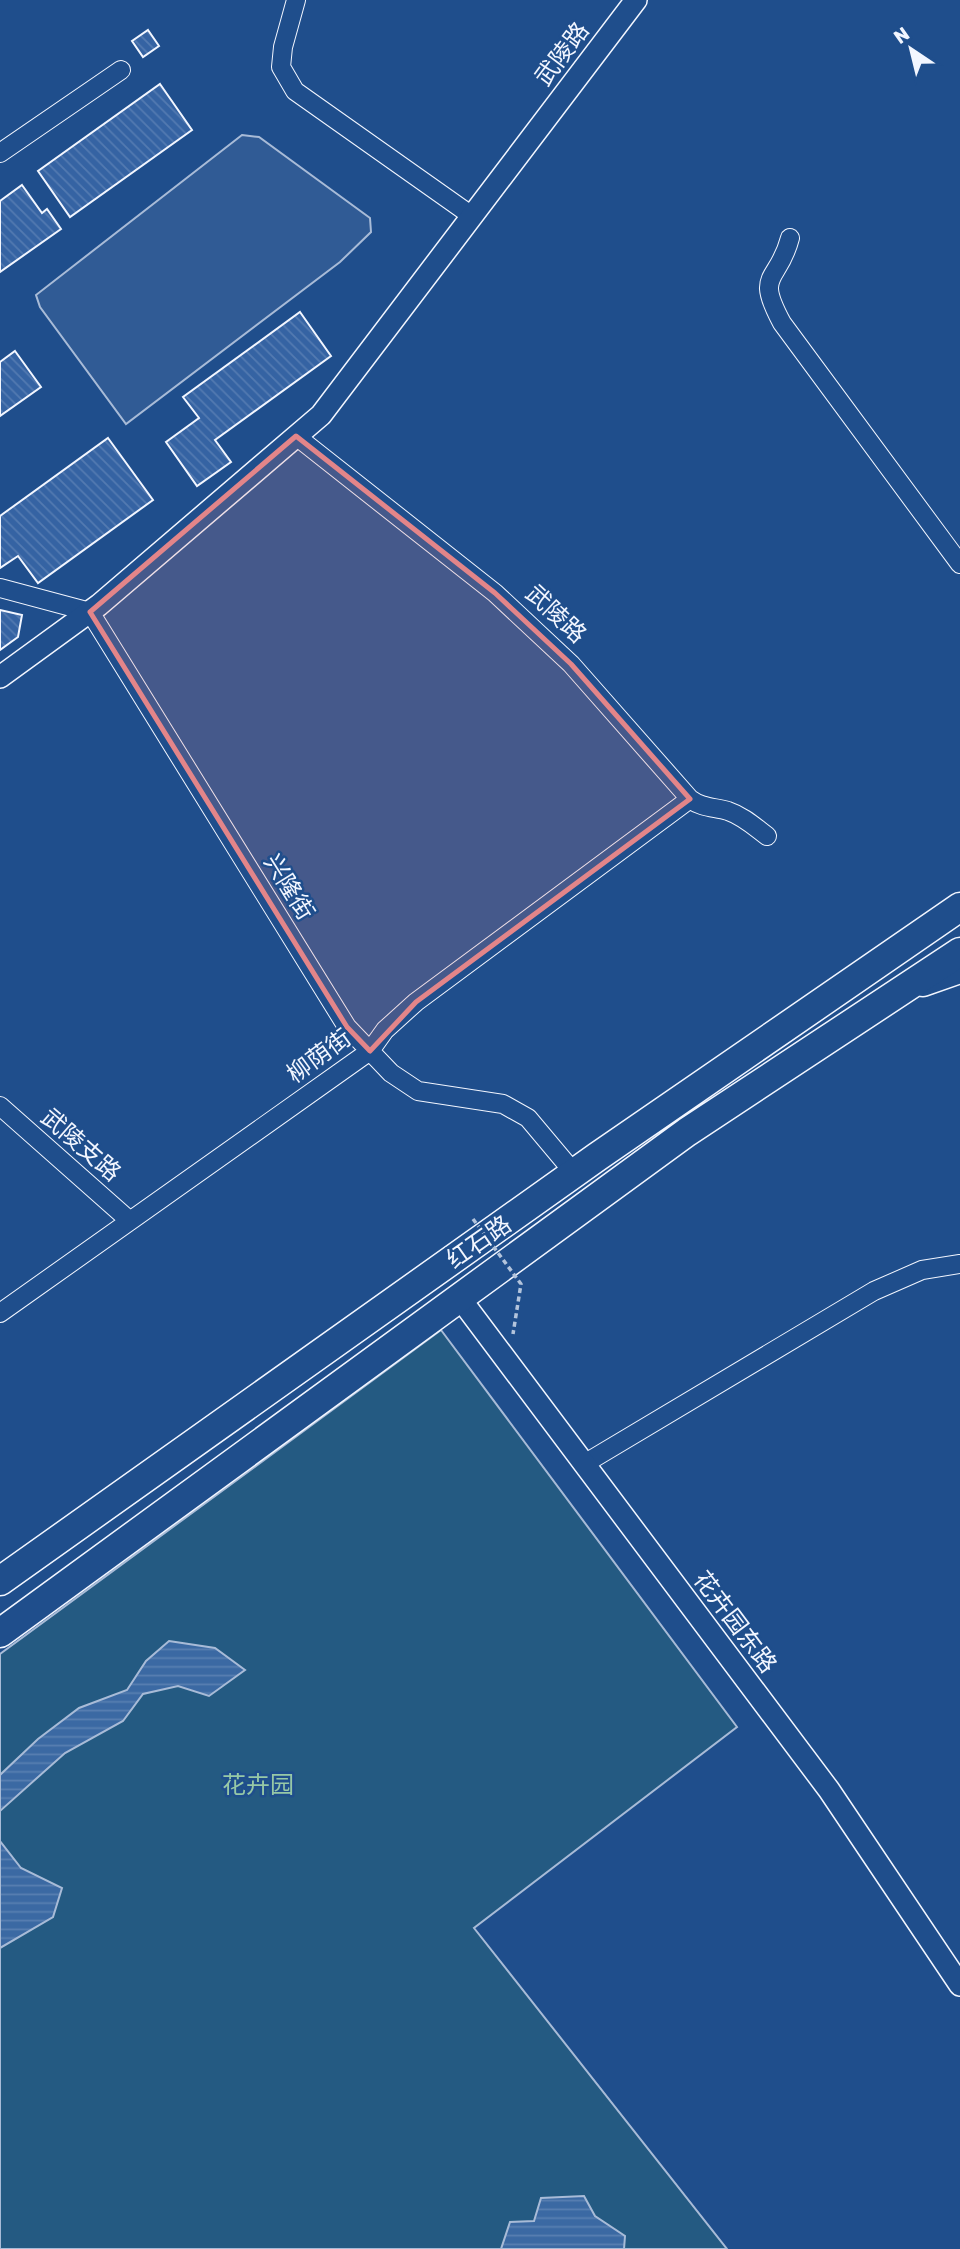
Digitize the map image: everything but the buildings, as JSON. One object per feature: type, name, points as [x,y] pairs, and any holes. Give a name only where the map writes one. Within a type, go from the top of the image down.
[{"type":"highway","name":"红石路","points":[[0,1581],[575,1174],[960,907]]},
{"type":"highway","name":"红石路","points":[[0,1633],[687,1132],[960,953]]},
{"type":"main road","name":"红石路","points":[[902,991],[960,971]]},
{"type":"street","points":[[296,0],[283,47],[281,67],[295,91],[472,216]]},
{"type":"street","name":"武陵路","points":[[0,677],[90,612],[321,415],[636,0]]},
{"type":"street","points":[[0,153],[121,70]]},
{"type":"street","points":[[790,238],[787,253],[768,278],[768,297],[782,323],[960,564]]},
{"type":"street","name":"武陵路","points":[[296,436],[495,593],[572,664],[690,799],[699,806],[728,811],[747,820],[767,836]]},
{"type":"street","points":[[0,588],[90,612]]},
{"type":"street","name":"兴隆街","points":[[90,612],[347,1027],[391,1073],[418,1091],[503,1104],[528,1118],[575,1174]]},
{"type":"street","name":"柳荫街","points":[[0,1313],[370,1051],[385,1030],[416,1002],[690,799]]},
{"type":"street","name":"武陵支路","points":[[3,1113],[130,1221]]},
{"type":"street","points":[[584,1464],[874,1291],[922,1270],[960,1264]]},
{"type":"street","name":"花卉园东路","points":[[459,1297],[829,1790],[960,1984]]},
{"type":"path","points":[[473,1219],[521,1284],[513,1334]]},
{"type":"highlighted area","points":[[296,436],[495,593],[571,664],[690,799],[416,1002],[370,1051],[347,1027],[90,612]]},
{"type":"green space","name":"花卉园","points":[[441,1330],[737,1727],[474,1928],[727,2249],[0,2249],[0,1654]]},
{"type":"shaded area","points":[[242,135],[259,137],[370,218],[371,232],[340,262],[126,424],[40,307],[36,295]]},
{"type":"shaded area","points":[[169,1641],[215,1648],[245,1670],[209,1696],[178,1686],[143,1694],[123,1721],[65,1753],[0,1811],[0,1775],[38,1739],[79,1708],[127,1690],[146,1661]]},
{"type":"shaded area","points":[[0,1841],[21,1868],[62,1888],[53,1917],[0,1948]]},
{"type":"shaded area","points":[[584,2196],[595,2216],[625,2236],[624,2249],[501,2249],[510,2222],[534,2221],[541,2198]]}]
